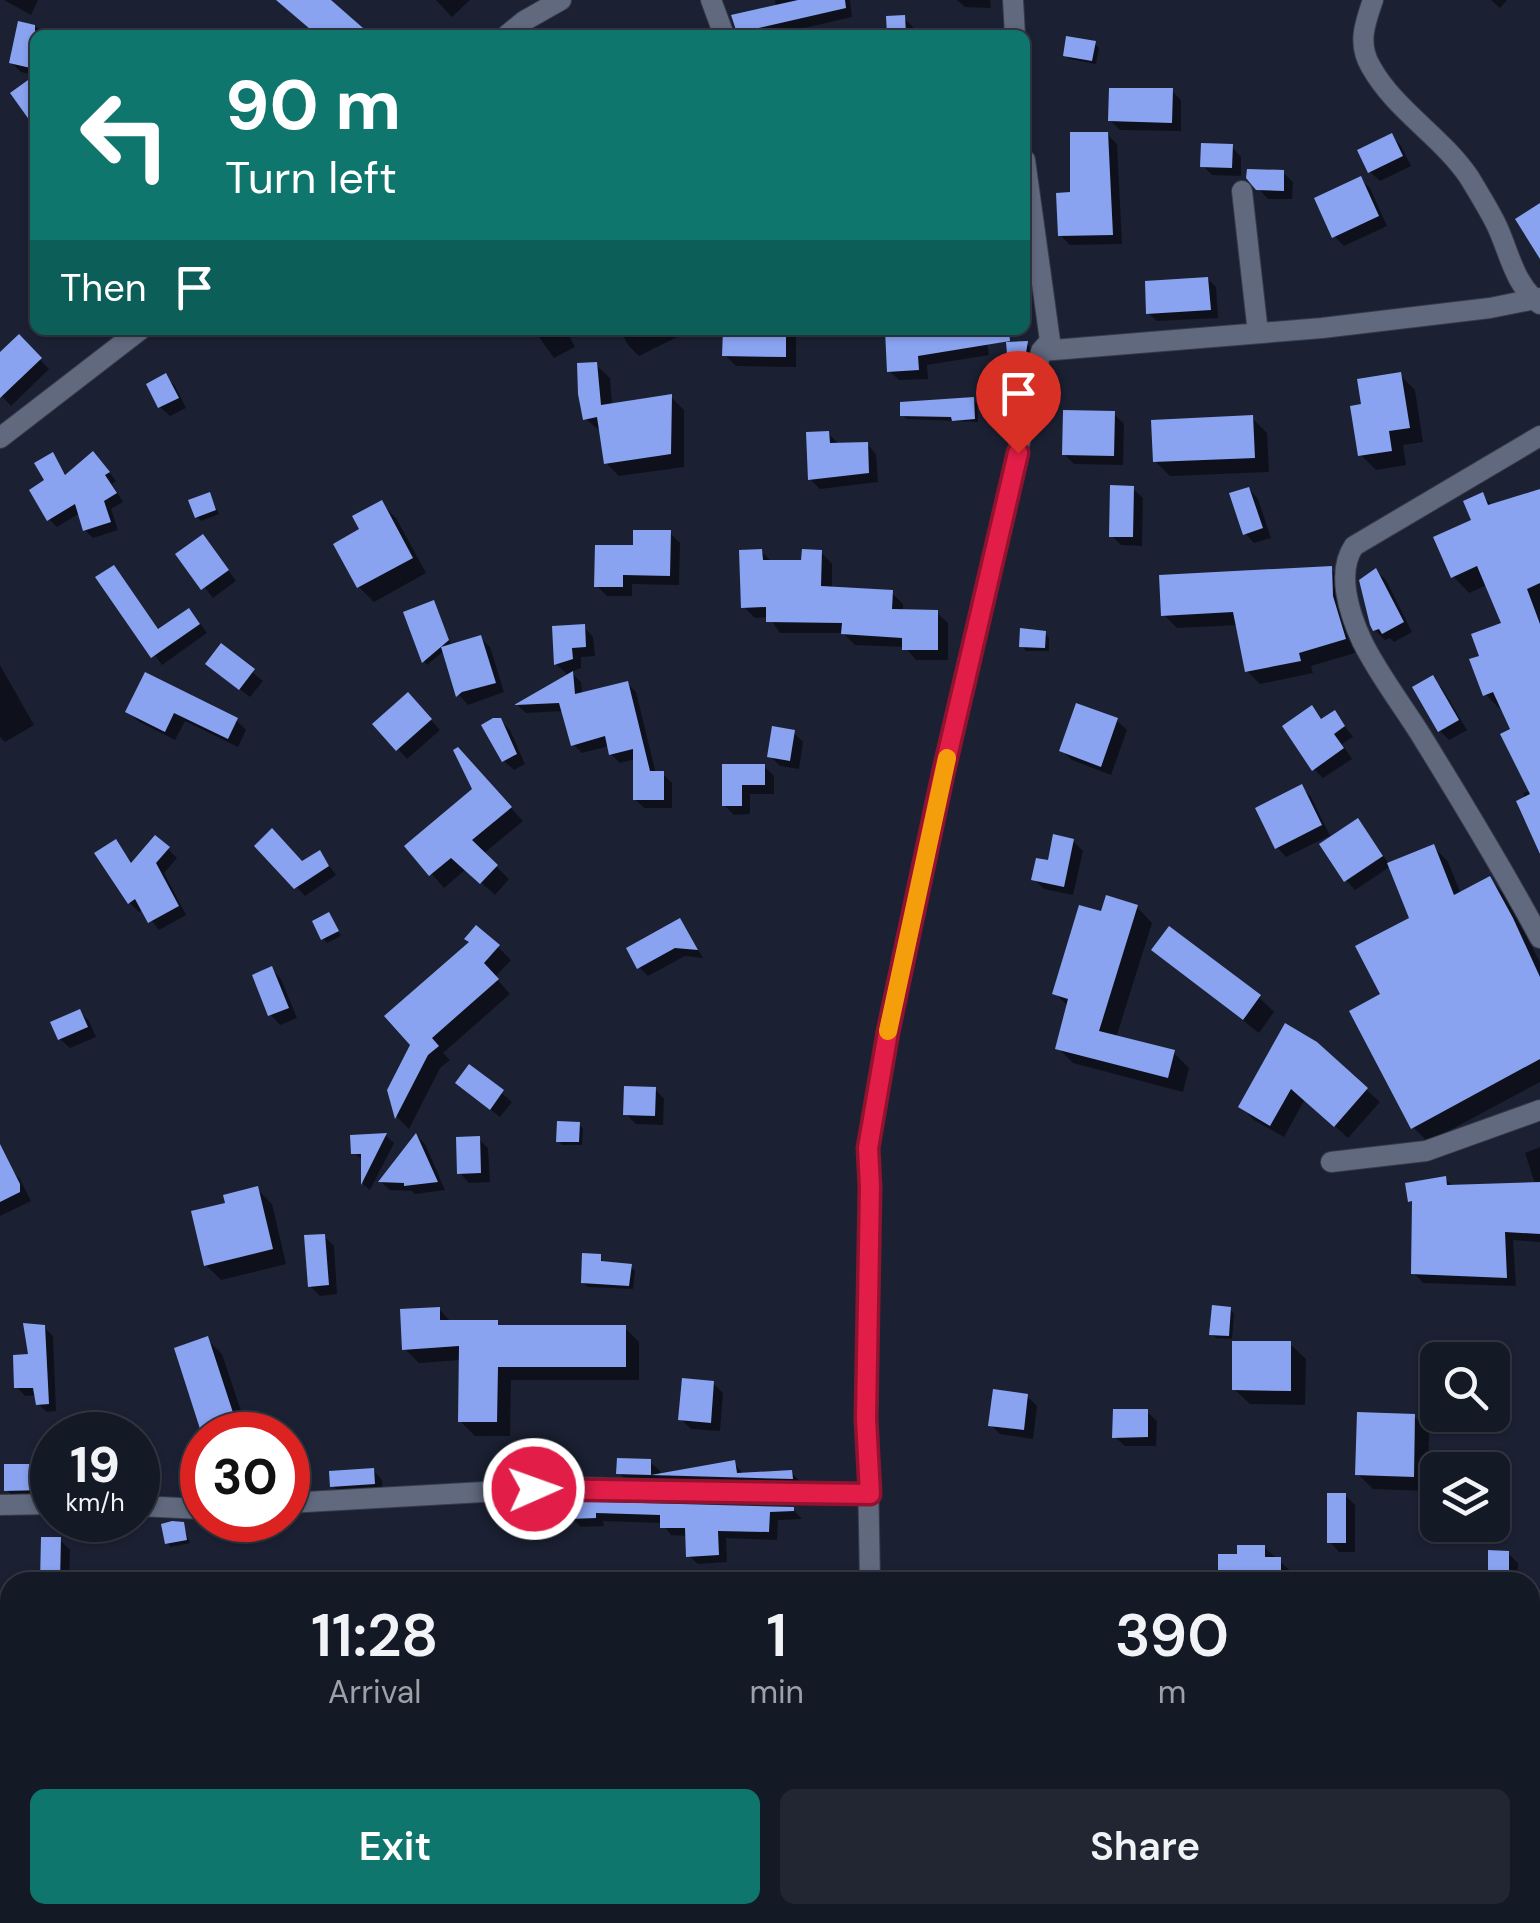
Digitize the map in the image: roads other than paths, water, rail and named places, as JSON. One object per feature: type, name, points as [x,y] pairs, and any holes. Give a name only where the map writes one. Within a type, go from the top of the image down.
[{"type":"street","points":[[513,30],[561,0]]},
{"type":"street","points":[[711,0],[722,30]]},
{"type":"street","points":[[1013,0],[1016,30]]},
{"type":"street","points":[[1373,0],[1363,27],[1363,48],[1370,66],[1400,106],[1467,174],[1497,226],[1514,274],[1538,301]]},
{"type":"street","points":[[1242,192],[1258,333]]},
{"type":"street","points":[[870,1572],[866,1419],[868,1148],[888,1032],[943,774],[1041,352],[1050,341],[1030,196]]},
{"type":"street","points":[[1041,352],[1258,333],[1538,301]]},
{"type":"street","points":[[0,438],[134,335]]},
{"type":"street","points":[[1540,436],[1354,546],[1346,558],[1344,572],[1362,640],[1502,866],[1540,938]]},
{"type":"street","points":[[1331,1162],[1426,1151],[1540,1110]]},
{"type":"street","points":[[310,1502],[570,1487],[870,1494]]},
{"type":"street","points":[[0,1505],[30,1504]]}]
